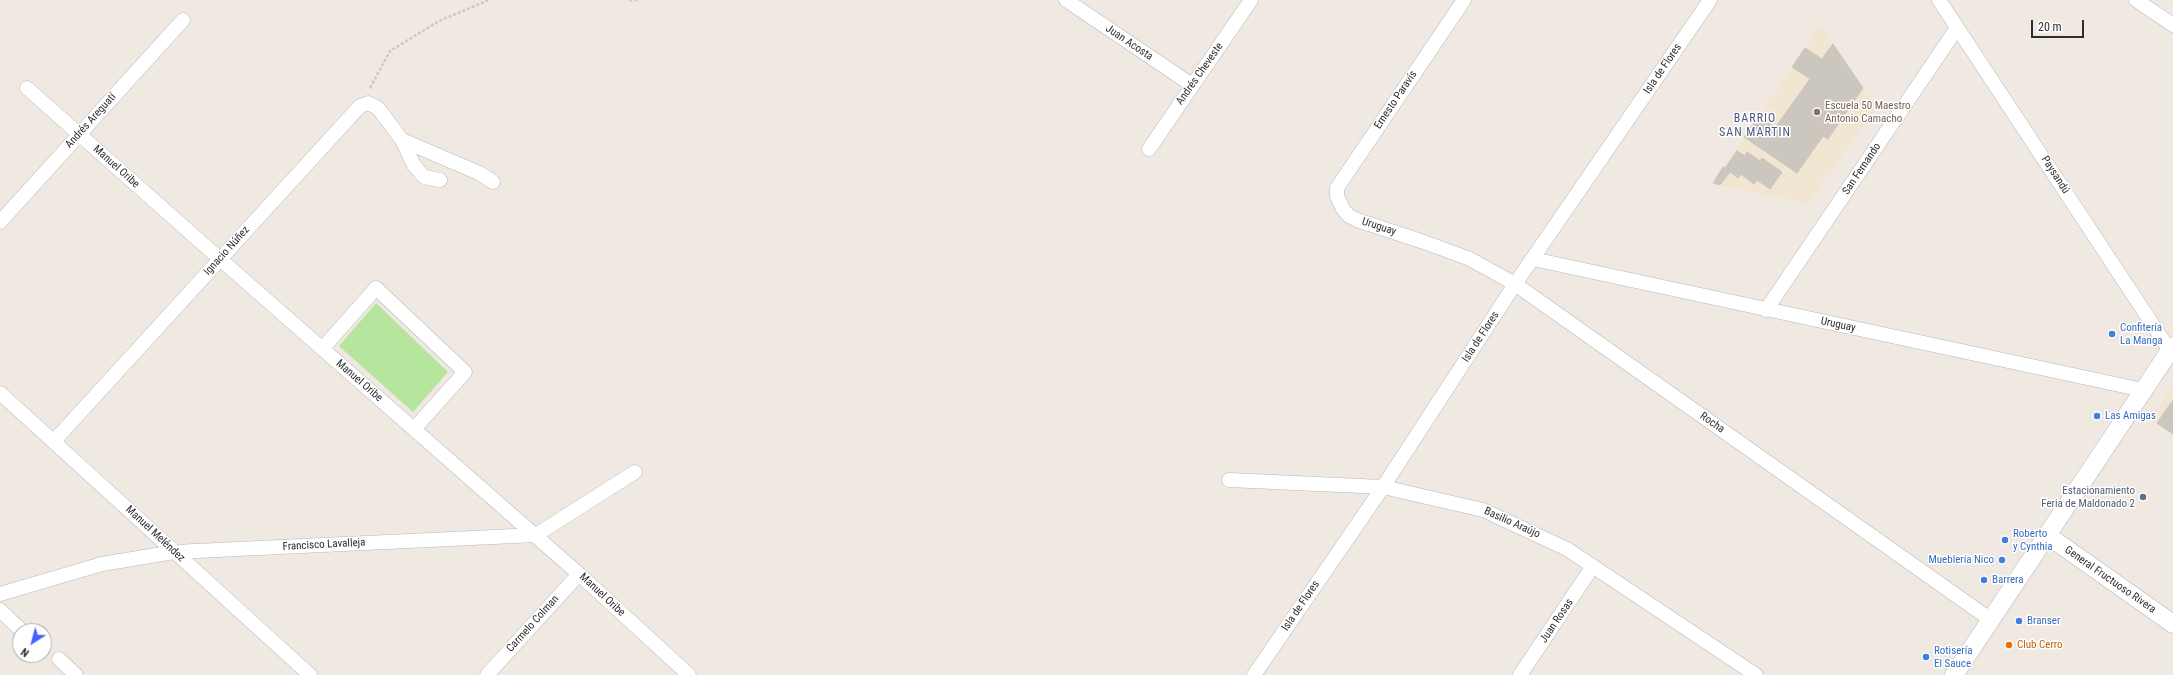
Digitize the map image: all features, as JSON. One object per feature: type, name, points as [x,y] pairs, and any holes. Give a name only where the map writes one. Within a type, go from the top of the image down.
[{"type":"street","name":"Juan Acosta","points":[[1066,0],[1192,85]]},
{"type":"street","name":"Andrés Cheveste","points":[[1149,149],[1251,0]]},
{"type":"street","name":"Ernesto Paravís","points":[[1339,202],[1337,188],[1464,0]]},
{"type":"street","name":"Isla de Flores","points":[[1254,675],[1383,487],[1515,284],[1710,0]]},
{"type":"street","name":"Paysandú","points":[[1939,0],[2171,348]]},
{"type":"street","points":[[2136,0],[2173,25]]},
{"type":"street","name":"Andrés Areguatí","points":[[0,222],[182,20]]},
{"type":"street","name":"San Fernando","points":[[1766,310],[1957,28]]},
{"type":"street","name":"Manuel Oribe","points":[[27,88],[220,260],[579,574],[689,675]]},
{"type":"street","points":[[360,106],[368,104],[378,108],[402,140],[414,165],[424,177],[440,180]]},
{"type":"street","name":"Ignacio Núñez","points":[[54,441],[360,106]]},
{"type":"street","points":[[402,140],[479,173],[493,182]]},
{"type":"street","name":"Uruguay","points":[[1339,202],[1349,216],[1357,220],[1424,242]]},
{"type":"street","name":"Rocha","points":[[1424,242],[1470,259],[1515,284],[1991,620]]},
{"type":"street","name":"Uruguay","points":[[1533,259],[2143,390]]},
{"type":"street","points":[[322,349],[376,288],[465,372],[414,429]]},
{"type":"street","points":[[1954,675],[2171,348]]},
{"type":"street","name":"Manuel Meléndez","points":[[0,393],[310,675]]},
{"type":"street","points":[[536,536],[635,472]]},
{"type":"street","name":"Basilio Araújo","points":[[1229,480],[1383,487],[1484,510],[1568,549],[1747,673]]},
{"type":"street","name":"General Fructuoso Rivera","points":[[2047,535],[2173,624]]},
{"type":"street","name":"Francisco Lavalleja","points":[[0,594],[102,564],[174,552],[536,536]]},
{"type":"street","name":"Juan Rosas","points":[[1520,675],[1593,566]]},
{"type":"street","name":"Carmelo Colman","points":[[487,675],[579,574]]},
{"type":"street","points":[[0,610],[14,623]]},
{"type":"street","points":[[59,659],[76,675]]},
{"type":"path","points":[[360,106],[390,51],[439,21],[489,0]]},
{"type":"path","points":[[629,0],[637,0]]},
{"type":"shaded area","name":"Escuela 50 Maestro Antonio Camacho","points":[[1820,26],[1876,108],[1808,204],[1713,183]]},
{"type":"shaded area","points":[[2173,386],[2173,436],[2150,420]]},
{"type":"green space","points":[[376,303],[448,372],[413,412],[339,346]]},
{"type":"building","points":[[1833,44],[1863,88],[1828,139],[1823,136],[1797,173],[1744,137],[1759,116],[1775,128],[1810,79],[1792,67],[1805,48],[1822,59]]},
{"type":"building","points":[[1737,151],[1745,156],[1747,152],[1760,161],[1762,158],[1782,172],[1770,189],[1757,180],[1754,184],[1741,174],[1738,178],[1725,168]]},
{"type":"building","points":[[1723,167],[1730,172],[1720,185],[1713,183]]},
{"type":"building","points":[[2173,400],[2173,434],[2157,423]]},
{"type":"place","name":"Escuela 50 Maestro Antonio Camacho","points":[[1817,112]]},
{"type":"place","name":"Confitería La Manga","points":[[2112,334]]},
{"type":"place","name":"Las Amigas","points":[[2097,416]]},
{"type":"place","name":"Estacionamiento Feria de Maldonado 2","points":[[2143,497]]},
{"type":"place","name":"Roberto y Cynthia","points":[[2005,540]]},
{"type":"place","name":"Mueblería Nico","points":[[2002,560]]},
{"type":"place","name":"Barrera","points":[[1984,580]]},
{"type":"place","name":"Branser","points":[[2019,621]]},
{"type":"place","name":"Club Cerro","points":[[2009,645]]},
{"type":"place","name":"Rotisería El Sauce","points":[[1926,657]]},
{"type":"district","name":"BARRIO SAN MARTIN","points":[[1755,126]]}]
